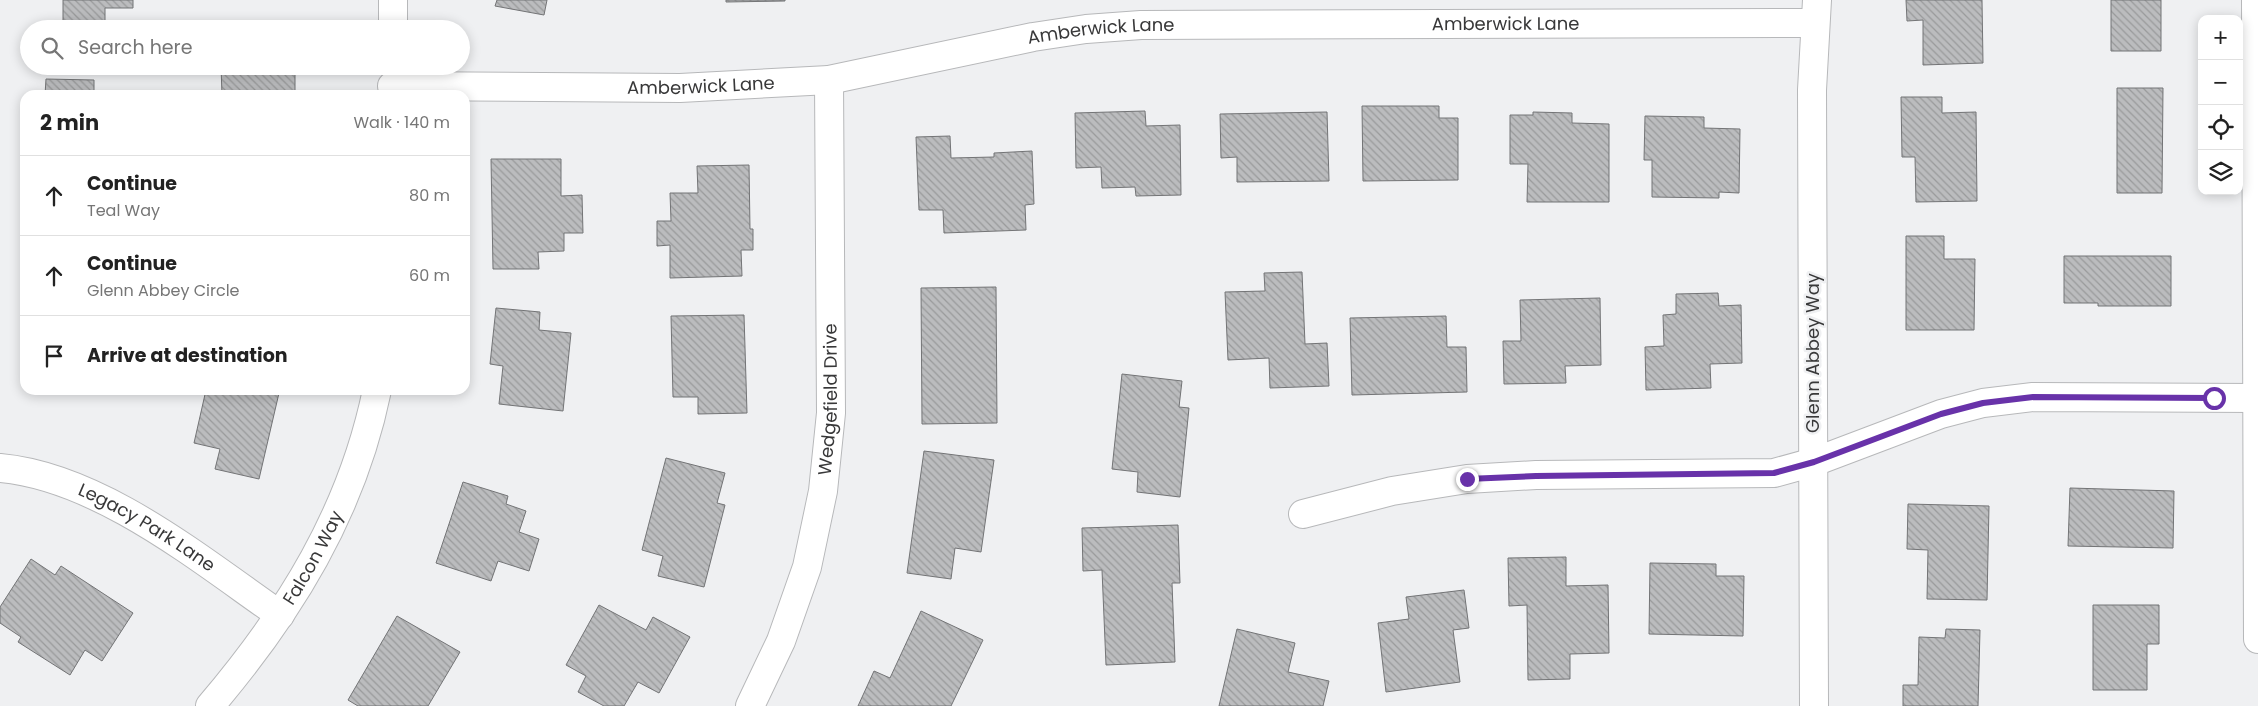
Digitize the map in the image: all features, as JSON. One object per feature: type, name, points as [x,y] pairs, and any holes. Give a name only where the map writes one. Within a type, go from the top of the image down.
[{"type":"street","points":[[393,0],[393,20]]},
{"type":"street","points":[[2256,0],[2258,639]]},
{"type":"street","name":"Amberwick Lane","points":[[392,83],[680,88],[829,80],[1033,37],[1086,29],[1141,25],[1816,11]]},
{"type":"street","name":"Glenn Abbey Way","points":[[1814,706],[1812,90],[1816,11]]},
{"type":"street","name":"Wedgefield Drive","points":[[750,706],[781,640],[807,567],[823,491],[831,413],[829,80]]},
{"type":"street","name":"Falcon Way","points":[[210,706],[280,615],[317,556],[349,489],[371,418],[376,395]]},
{"type":"street","points":[[1303,514],[1392,491],[1467,479],[1536,476],[1774,473],[1814,462],[1941,414],[1983,403],[2033,397],[2257,398]]},
{"type":"street","name":"Legacy Park Lane","points":[[0,468],[13,469],[69,484],[122,510],[178,545],[280,615]]},
{"type":"building","points":[[63,0],[133,0],[133,8],[105,8],[105,20],[63,20]]},
{"type":"building","points":[[497,0],[547,0],[544,15],[495,6]]},
{"type":"building","points":[[726,0],[785,0],[785,1],[726,2]]},
{"type":"building","points":[[1906,0],[1982,0],[1983,63],[1923,65],[1923,20],[1907,21]]},
{"type":"building","points":[[2111,0],[2161,0],[2161,51],[2111,51]]},
{"type":"building","points":[[221,75],[295,75],[295,90],[222,90]]},
{"type":"building","points":[[46,79],[94,80],[94,90],[45,90]]},
{"type":"building","points":[[2117,88],[2163,88],[2162,193],[2117,193]]},
{"type":"building","points":[[1901,97],[1942,97],[1942,113],[1976,112],[1977,201],[1916,202],[1915,157],[1902,157]]},
{"type":"building","points":[[1362,106],[1439,106],[1439,118],[1458,118],[1458,180],[1363,181]]},
{"type":"building","points":[[1145,111],[1146,126],[1180,125],[1181,195],[1136,196],[1135,187],[1102,188],[1101,167],[1076,168],[1075,113]]},
{"type":"building","points":[[1327,112],[1329,181],[1237,182],[1237,157],[1221,158],[1220,114]]},
{"type":"building","points":[[1533,112],[1572,113],[1572,123],[1609,124],[1609,202],[1527,202],[1528,164],[1510,164],[1510,115],[1533,115]]},
{"type":"building","points":[[1645,116],[1704,117],[1704,128],[1740,129],[1739,193],[1719,192],[1719,198],[1652,197],[1652,160],[1644,160]]},
{"type":"building","points":[[950,136],[951,158],[994,157],[994,153],[1032,151],[1034,204],[1025,205],[1026,230],[944,233],[943,210],[919,210],[916,137]]},
{"type":"building","points":[[491,159],[561,159],[561,196],[582,195],[583,233],[564,233],[564,251],[538,252],[539,269],[493,269]]},
{"type":"building","points":[[749,165],[750,229],[753,229],[753,250],[741,250],[742,276],[670,278],[670,245],[657,246],[657,221],[671,221],[670,193],[698,193],[697,166]]},
{"type":"building","points":[[1906,236],[1944,236],[1944,259],[1975,259],[1974,330],[1906,330]]},
{"type":"building","points":[[2064,256],[2171,256],[2171,306],[2098,306],[2098,303],[2064,303]]},
{"type":"building","points":[[1302,272],[1305,344],[1327,343],[1329,386],[1270,388],[1269,358],[1228,360],[1225,292],[1265,291],[1264,273]]},
{"type":"building","points":[[996,287],[997,423],[922,424],[921,288]]},
{"type":"building","points":[[1718,293],[1719,306],[1741,305],[1742,363],[1710,364],[1711,388],[1646,390],[1645,347],[1664,346],[1663,315],[1676,314],[1676,294]]},
{"type":"building","points":[[1600,298],[1601,365],[1565,366],[1566,383],[1504,384],[1503,341],[1521,341],[1520,300]]},
{"type":"building","points":[[496,308],[540,312],[539,330],[571,333],[563,411],[499,404],[503,366],[490,364]]},
{"type":"building","points":[[744,315],[747,413],[698,414],[698,397],[673,397],[671,316]]},
{"type":"building","points":[[1446,316],[1447,347],[1466,347],[1467,392],[1352,395],[1350,318]]},
{"type":"building","points":[[1122,374],[1182,381],[1179,407],[1189,408],[1180,497],[1137,492],[1138,472],[1112,469]]},
{"type":"building","points":[[205,395],[279,395],[259,479],[215,469],[220,449],[194,443]]},
{"type":"building","points":[[924,451],[994,460],[981,552],[955,548],[951,579],[907,573]]},
{"type":"building","points":[[666,458],[725,473],[717,503],[725,505],[704,587],[658,576],[663,556],[642,550]]},
{"type":"building","points":[[463,482],[508,496],[506,504],[526,511],[519,532],[539,539],[529,571],[498,561],[491,581],[436,563]]},
{"type":"building","points":[[2070,488],[2174,491],[2173,548],[2068,546]]},
{"type":"building","points":[[1908,504],[1989,506],[1987,600],[1927,599],[1928,550],[1907,549]]},
{"type":"building","points":[[1178,525],[1180,583],[1172,583],[1175,662],[1106,665],[1102,570],[1083,571],[1082,528]]},
{"type":"building","points":[[1566,557],[1566,586],[1608,585],[1609,653],[1570,654],[1570,679],[1528,680],[1527,605],[1509,606],[1508,558]]},
{"type":"building","points":[[31,559],[55,575],[61,566],[133,613],[102,661],[85,650],[70,675],[18,642],[21,637],[0,623],[0,607]]},
{"type":"building","points":[[1650,563],[1716,564],[1716,576],[1744,576],[1743,636],[1649,634]]},
{"type":"building","points":[[1464,590],[1469,628],[1453,630],[1460,682],[1386,692],[1378,623],[1409,619],[1406,597]]},
{"type":"building","points":[[599,605],[646,630],[653,617],[690,637],[659,693],[638,682],[624,706],[604,706],[578,692],[586,676],[566,665]]},
{"type":"building","points":[[2093,605],[2159,605],[2159,644],[2147,644],[2147,690],[2093,690]]},
{"type":"building","points":[[921,611],[983,640],[951,706],[858,706],[874,671],[890,678]]},
{"type":"building","points":[[397,616],[460,652],[428,706],[358,706],[348,700]]},
{"type":"building","points":[[1237,629],[1295,643],[1288,672],[1329,681],[1323,706],[1219,706]]},
{"type":"building","points":[[1946,629],[1980,630],[1978,706],[1903,706],[1903,685],[1918,685],[1919,637],[1945,638]]},
{"type":"route","points":[[1467,479],[1536,476],[1774,473],[1814,462],[1862,442],[1941,414],[1983,403],[2033,397],[2214,398]]}]
